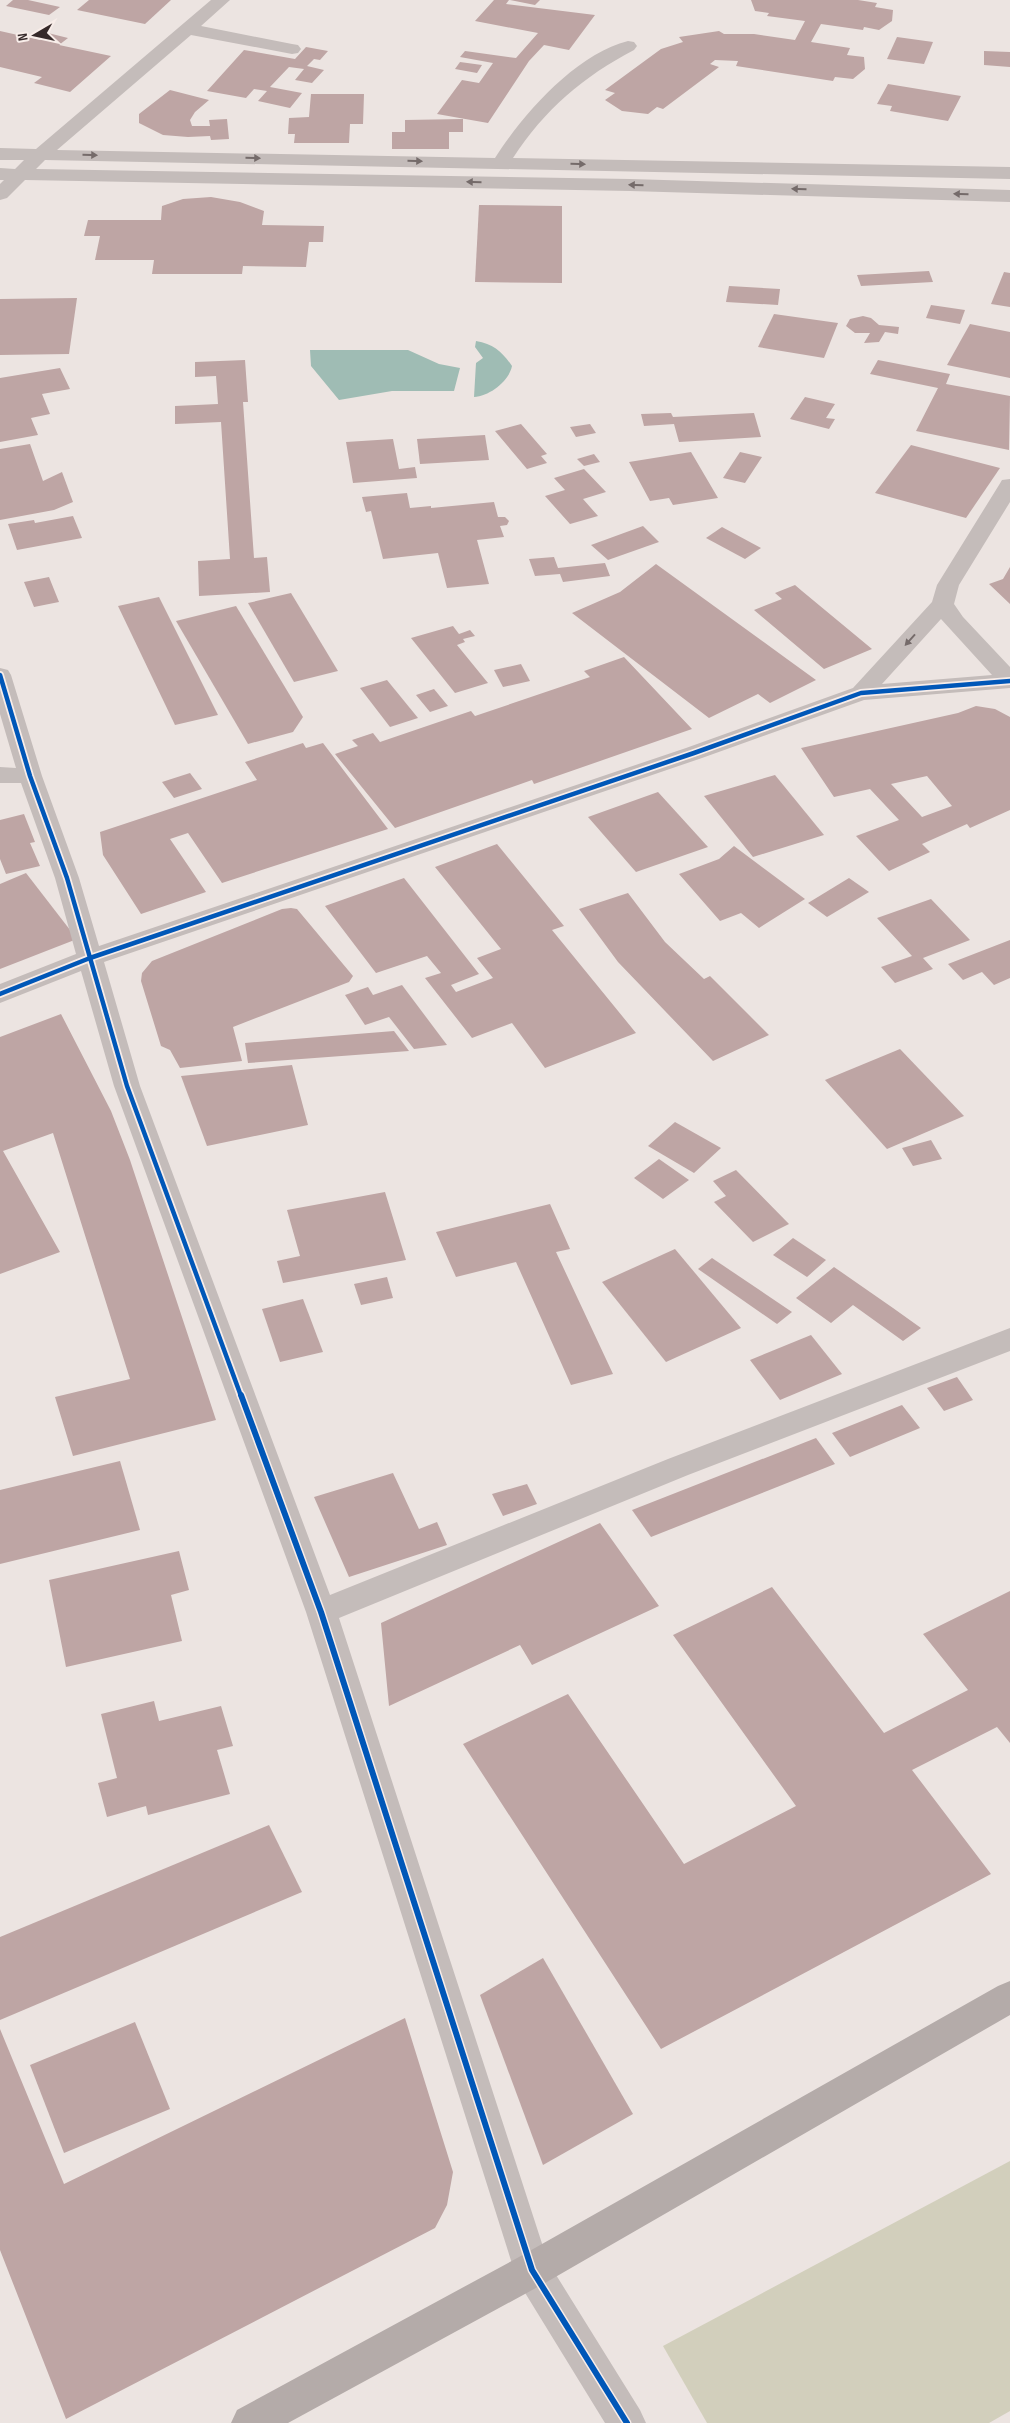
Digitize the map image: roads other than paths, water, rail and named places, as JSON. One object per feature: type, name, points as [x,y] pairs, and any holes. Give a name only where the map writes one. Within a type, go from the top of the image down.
[{"type":"main road","points":[[250,2423],[532,2270],[1010,1997]]},
{"type":"street","points":[[0,194],[41,154],[221,0]]},
{"type":"street","points":[[187,29],[292,49]]},
{"type":"street","points":[[500,163],[514,140],[546,104],[586,69],[628,46]]},
{"type":"street","points":[[0,154],[1010,172]]},
{"type":"street","points":[[0,174],[630,184],[1010,196]]},
{"type":"street","points":[[862,693],[942,604],[948,586],[1010,485]]},
{"type":"street","points":[[942,604],[954,621],[1010,681]]},
{"type":"street","points":[[0,674],[30,776],[67,878],[126,1086],[321,1612],[532,2270],[627,2423]]},
{"type":"street","points":[[0,994],[90,958],[694,753],[862,693],[1010,681]]},
{"type":"street","points":[[0,775],[30,776]]},
{"type":"street","points":[[321,1612],[678,1467],[1010,1339]]},
{"type":"water","points":[[476,341],[497,349],[512,366],[507,377],[498,387],[486,394],[474,397],[476,363],[483,358],[475,347]]},
{"type":"water","points":[[310,350],[408,350],[439,364],[460,368],[454,391],[392,391],[339,400],[311,366]]}]
